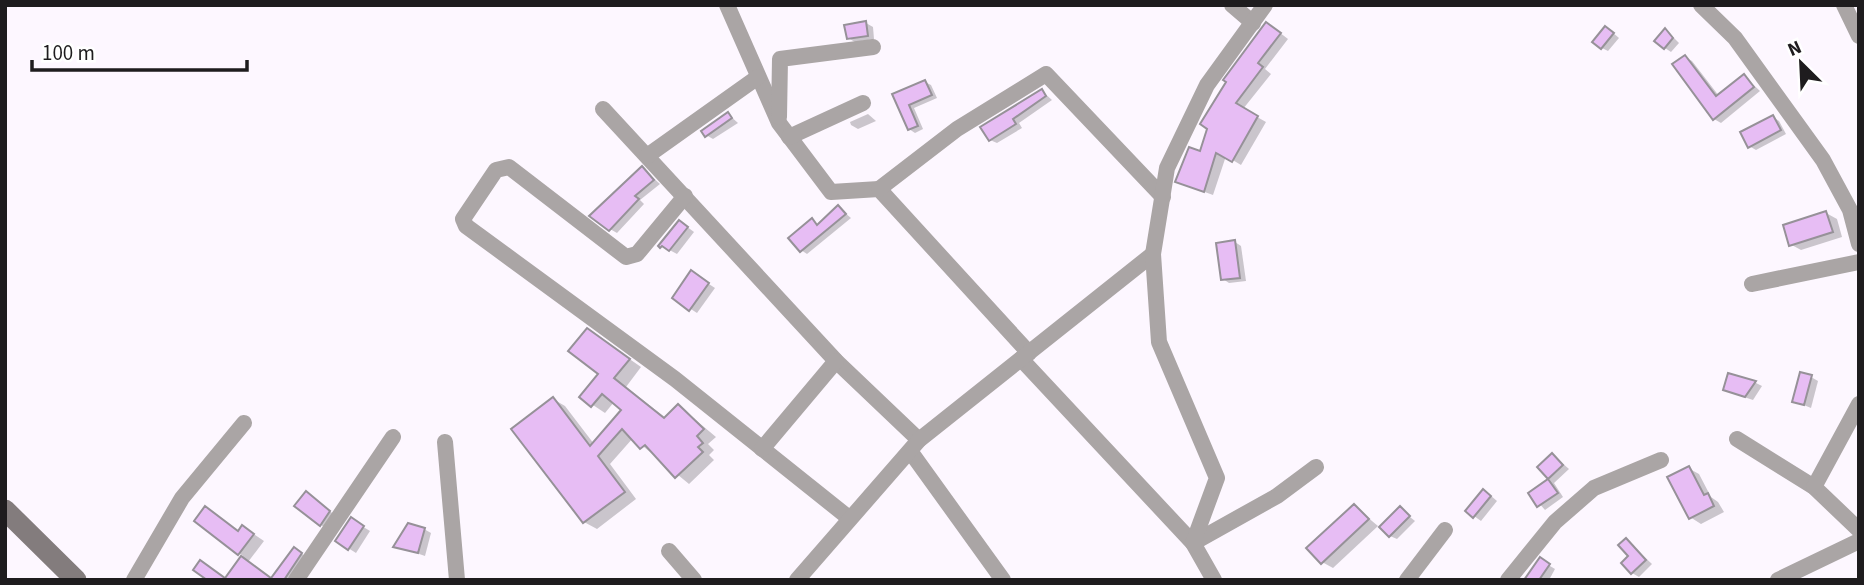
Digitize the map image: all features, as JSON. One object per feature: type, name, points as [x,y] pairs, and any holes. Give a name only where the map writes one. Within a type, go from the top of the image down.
[{"type":"street","points":[[727,5],[779,123],[831,192],[879,189],[957,129],[1046,74],[1163,197]]},
{"type":"street","points":[[1233,5],[1253,23]]},
{"type":"street","points":[[1193,543],[1217,478],[1159,342],[1153,254],[1167,168],[1207,85],[1265,5]]},
{"type":"street","points":[[1701,5],[1735,38],[1823,160],[1850,210],[1859,244]]},
{"type":"street","points":[[1844,5],[1859,36]]},
{"type":"street","points":[[779,123],[780,59],[873,47]]},
{"type":"street","points":[[647,156],[758,77]]},
{"type":"street","points":[[789,137],[863,103]]},
{"type":"street","points":[[603,109],[915,445],[1003,580]]},
{"type":"street","points":[[685,196],[637,254],[631,257],[626,257],[509,167],[496,170],[463,219],[466,226],[675,379],[849,518]]},
{"type":"street","points":[[879,189],[1193,543],[1214,580]]},
{"type":"street","points":[[797,580],[915,445],[1153,254]]},
{"type":"street","points":[[1752,284],[1859,262]]},
{"type":"street","points":[[762,449],[836,361]]},
{"type":"street","points":[[1814,487],[1859,404]]},
{"type":"street","points":[[134,580],[182,498],[244,423]]},
{"type":"street","points":[[296,580],[393,437]]},
{"type":"street","points":[[1737,439],[1814,487],[1859,530]]},
{"type":"street","points":[[445,442],[457,580]]},
{"type":"street","points":[[1508,580],[1555,522],[1594,488],[1661,460]]},
{"type":"street","points":[[1193,543],[1277,496],[1316,467]]},
{"type":"street","points":[[5,510],[76,580]]},
{"type":"street","points":[[1407,580],[1445,530]]},
{"type":"street","points":[[1777,580],[1859,541]]},
{"type":"street","points":[[669,551],[694,580]]},
{"type":"building","points":[[866,21],[868,36],[847,39],[844,25]]},
{"type":"building","points":[[1266,22],[1281,33],[1258,63],[1263,67],[1236,103],[1258,116],[1232,162],[1216,153],[1204,192],[1175,182],[1189,147],[1200,151],[1207,129],[1200,124],[1226,82],[1223,80]]},
{"type":"building","points":[[1605,26],[1614,33],[1601,49],[1592,42]]},
{"type":"building","points":[[1665,28],[1673,38],[1664,49],[1654,41]]},
{"type":"building","points":[[1685,55],[1716,96],[1744,74],[1754,87],[1713,120],[1672,64]]},
{"type":"building","points":[[925,80],[932,95],[909,105],[918,126],[908,130],[892,94]]},
{"type":"building","points":[[1042,89],[1046,96],[1013,119],[1016,124],[989,141],[980,127]]},
{"type":"building","points":[[728,112],[732,118],[705,137],[701,131]]},
{"type":"building","points":[[1773,115],[1781,130],[1748,148],[1740,132]]},
{"type":"building","points":[[642,166],[654,180],[635,196],[639,199],[609,231],[589,216]]},
{"type":"building","points":[[838,205],[846,214],[800,252],[788,238],[812,218],[817,225]]},
{"type":"building","points":[[1826,211],[1833,232],[1789,246],[1783,225]]},
{"type":"building","points":[[679,220],[688,227],[669,251],[662,246],[660,248],[658,246]]},
{"type":"building","points":[[1235,240],[1240,278],[1221,280],[1216,243]]},
{"type":"building","points":[[691,270],[709,283],[689,311],[672,298]]},
{"type":"building","points":[[587,328],[630,359],[614,378],[664,418],[678,404],[704,429],[697,436],[703,443],[698,447],[703,452],[675,478],[645,445],[640,449],[622,429],[598,456],[625,492],[583,523],[511,429],[553,397],[590,446],[621,410],[602,394],[591,407],[579,397],[598,374],[568,351]]},
{"type":"building","points":[[1800,372],[1812,375],[1804,405],[1792,402]]},
{"type":"building","points":[[1728,373],[1756,381],[1745,397],[1723,390]]},
{"type":"building","points":[[1552,453],[1563,465],[1548,479],[1537,467]]},
{"type":"building","points":[[1689,466],[1704,495],[1708,493],[1714,506],[1689,519],[1667,477]]},
{"type":"building","points":[[1548,479],[1558,493],[1537,507],[1528,493]]},
{"type":"building","points":[[1483,489],[1491,496],[1473,518],[1465,511]]},
{"type":"building","points":[[306,491],[330,511],[320,526],[294,506]]},
{"type":"building","points":[[1354,504],[1369,519],[1321,564],[1306,548]]},
{"type":"building","points":[[205,506],[238,531],[242,525],[254,534],[238,555],[194,521]]},
{"type":"building","points":[[1400,506],[1410,516],[1389,537],[1379,527]]},
{"type":"building","points":[[351,517],[364,526],[348,550],[335,541]]},
{"type":"building","points":[[408,523],[425,528],[418,553],[393,547]]},
{"type":"building","points":[[1626,538],[1646,560],[1631,574],[1621,563],[1628,556],[1618,545]]},
{"type":"building","points":[[294,547],[302,553],[284,580],[207,580],[193,570],[200,560],[225,578],[241,556],[271,578]]},
{"type":"building","points":[[1540,557],[1550,564],[1539,580],[1524,580]]}]
